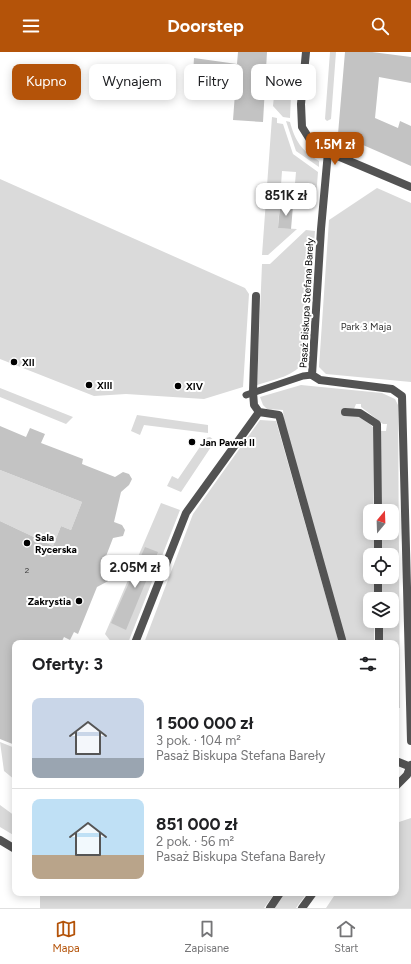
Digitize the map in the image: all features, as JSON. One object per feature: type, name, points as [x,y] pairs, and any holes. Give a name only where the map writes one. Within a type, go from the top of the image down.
[{"type":"street","points":[[306,52],[301,104],[302,127],[312,143],[328,152],[411,187]]},
{"type":"street","name":"Pasaż Biskupa Stefana Bareły","points":[[328,152],[320,229],[312,375],[320,380],[392,389],[402,396],[411,741]]},
{"type":"street","points":[[256,296],[250,393],[254,405],[259,412],[279,415],[342,640]]},
{"type":"street","points":[[136,640],[186,513],[259,412]]},
{"type":"street","points":[[345,412],[360,413],[377,424],[378,504]]},
{"type":"street","points":[[378,628],[379,640]]},
{"type":"street","points":[[399,762],[411,766],[402,782],[399,784]]},
{"type":"street","points":[[0,840],[12,847]]},
{"type":"street","points":[[270,908],[278,896]]},
{"type":"street","points":[[302,908],[311,896]]},
{"type":"lane","points":[[250,393],[304,376],[312,375]]},
{"type":"green space","points":[[330,52],[336,52],[331,119],[327,121],[325,119]]},
{"type":"green space","points":[[274,100],[291,100],[290,118],[283,117],[273,106]]},
{"type":"green space","points":[[272,117],[277,118],[277,123],[283,124],[293,154],[318,172],[316,197],[294,195],[296,172],[282,171],[278,228],[297,229],[268,255],[262,255]]},
{"type":"green space","points":[[286,121],[290,122],[294,135],[300,145],[319,161],[319,167],[296,151]]},
{"type":"green space","points":[[0,179],[245,288],[249,294],[243,387],[204,399],[126,394],[94,396],[0,359]]},
{"type":"green space","name":"Park 3 Maja","points":[[377,188],[411,203],[411,382],[326,374],[319,367],[329,220]]},
{"type":"green space","points":[[306,230],[315,231],[305,360],[301,366],[290,374],[257,385],[262,264],[270,264]]},
{"type":"green space","points":[[301,385],[382,393],[395,399],[398,405],[399,504],[381,504],[381,431],[386,431],[387,424],[383,424],[361,407],[361,404],[356,404],[354,409],[342,409],[342,414],[360,416],[373,427],[373,504],[363,504],[363,540],[374,540],[374,548],[363,548],[363,584],[374,584],[374,592],[363,592],[363,628],[374,628],[374,640],[345,640],[284,422],[283,410],[267,409],[263,405],[260,397]]},
{"type":"green space","points":[[0,388],[73,417],[66,424],[0,397]]},
{"type":"green space","points":[[137,415],[208,425],[208,433],[144,425],[140,435],[131,431]]},
{"type":"green space","points":[[260,420],[276,421],[338,640],[145,640],[193,514]]},
{"type":"green space","points":[[210,437],[215,441],[181,492],[167,486],[172,476],[178,479],[206,438]]},
{"type":"green space","points":[[0,470],[82,502],[71,530],[61,526],[53,546],[0,521]]},
{"type":"green space","points":[[161,503],[180,510],[129,640],[110,640],[105,634]]},
{"type":"green space","points":[[382,540],[399,540],[399,548],[382,548]]},
{"type":"green space","points":[[399,556],[400,708],[399,640],[382,640],[382,628],[399,628],[399,592],[382,592],[382,584],[399,584]]},
{"type":"green space","points":[[0,742],[12,747],[12,778],[4,771]]},
{"type":"green space","points":[[0,805],[12,814],[12,834],[0,827]]},
{"type":"green space","points":[[411,818],[411,908],[326,908],[334,896],[399,896],[399,822]]},
{"type":"green space","points":[[40,896],[273,896],[264,908],[40,908]]},
{"type":"green space","points":[[282,896],[305,896],[296,908],[274,908]]},
{"type":"building","points":[[238,52],[267,52],[266,64],[251,64],[251,100],[264,100],[263,122],[233,120],[234,100],[243,100],[243,64],[237,64]]},
{"type":"building","points":[[345,52],[372,52],[411,57],[411,83],[379,77],[375,118],[398,128],[400,121],[411,126],[411,166],[338,134]]},
{"type":"building","points":[[194,58],[237,64],[194,64]]},
{"type":"building","points":[[280,205],[293,206],[291,229],[278,228]]},
{"type":"building","points":[[0,426],[26,437],[30,428],[45,434],[41,443],[83,459],[82,464],[115,477],[123,472],[129,474],[132,479],[129,485],[121,492],[114,522],[122,525],[125,530],[123,536],[113,538],[103,564],[112,579],[97,587],[78,634],[74,632],[70,640],[64,637],[62,640],[12,640],[12,744],[0,739],[0,521],[53,546],[61,526],[71,530],[82,502],[0,470]]},
{"type":"building","points":[[145,547],[158,552],[126,630],[111,623]]},
{"type":"place","name":"XII","points":[[14,362]]},
{"type":"place","name":"XIII","points":[[89,385]]},
{"type":"place","name":"XIV","points":[[178,386]]},
{"type":"place","name":"Jan Paweł II","points":[[192,442]]},
{"type":"place","name":"Sala Rycerska","points":[[27,543]]},
{"type":"place","name":"Zakrystia","points":[[79,601]]}]
